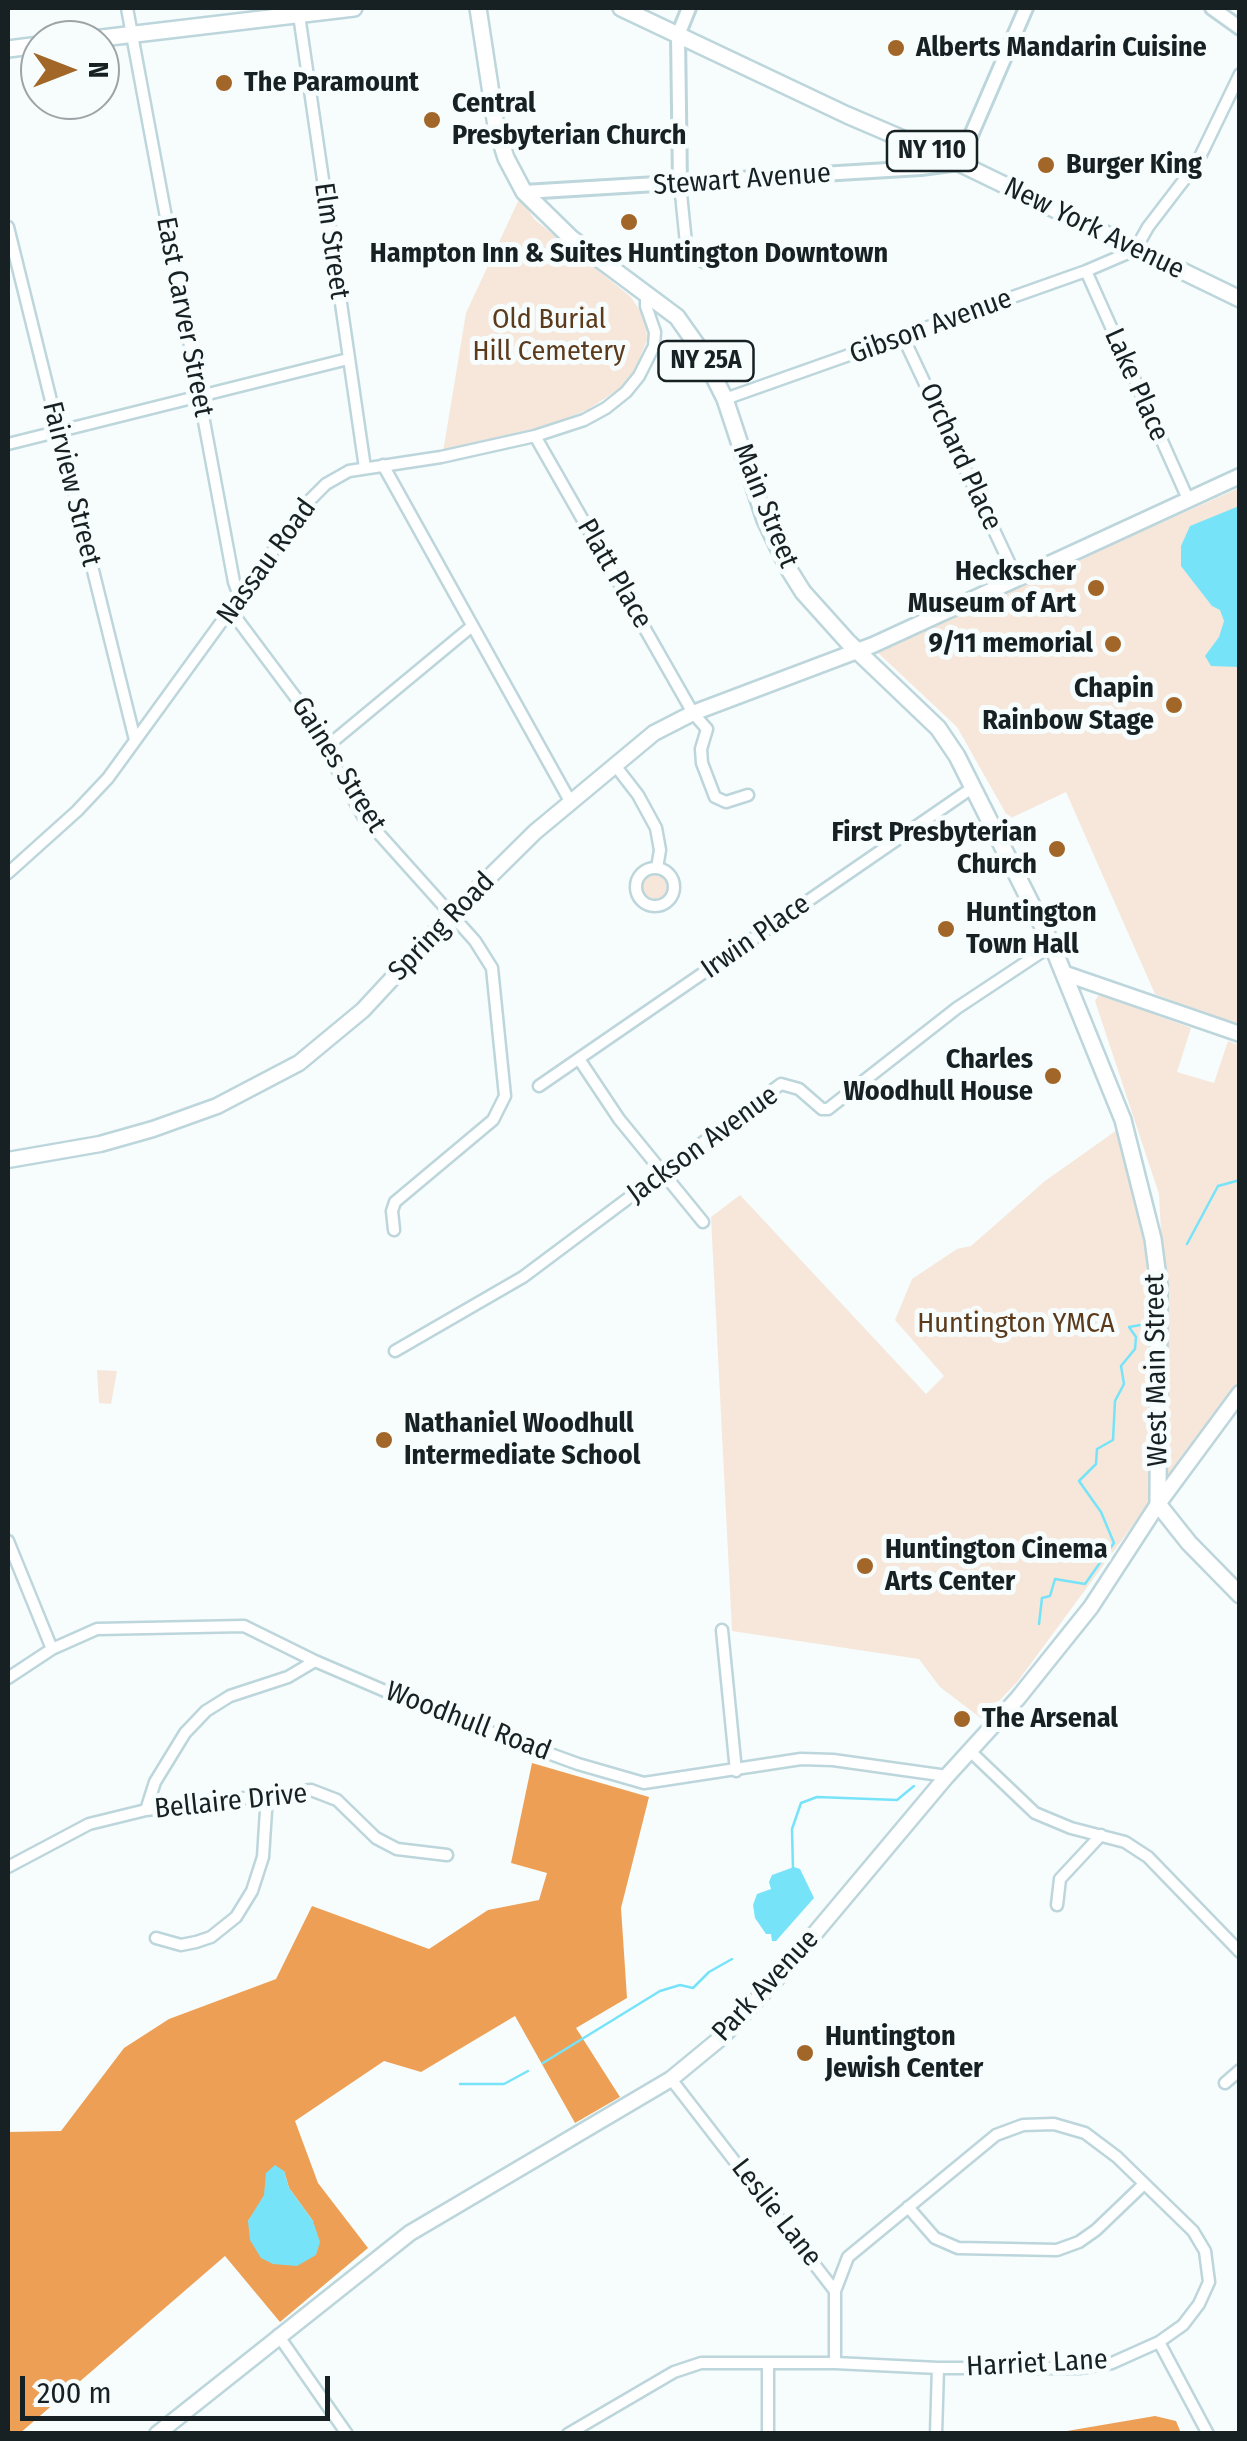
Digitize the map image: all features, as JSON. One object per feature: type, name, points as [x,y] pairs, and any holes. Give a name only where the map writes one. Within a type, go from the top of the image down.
[{"type":"main road","points":[[120,35],[354,8]]},
{"type":"main road","name":"Main Street","points":[[478,8],[496,126],[506,158],[524,192],[571,238],[677,317],[701,350],[725,399],[765,520],[803,592],[856,650],[938,728],[957,756],[1066,974],[1123,1120]]},
{"type":"main road","name":"New York Avenue","points":[[622,8],[959,163],[1240,299]]},
{"type":"main road","name":"Spring Road","points":[[8,1160],[100,1144],[153,1128],[217,1106],[300,1063],[355,1017],[451,915],[570,800],[654,733],[693,713],[874,645],[1240,476]]},
{"type":"main road","points":[[1066,974],[1240,1034]]},
{"type":"main road","name":"West Main Street","points":[[1123,1120],[1144,1195],[1160,1285],[1158,1504]]},
{"type":"main road","name":"Park Avenue","points":[[156,2434],[410,2232],[671,2079],[722,2038],[947,1776],[972,1752],[1091,1607],[1158,1504],[1240,1394]]},
{"type":"main road","points":[[1158,1504],[1189,1544],[1240,1595]]},
{"type":"street","name":"East Carver Street","points":[[126,8],[240,598]]},
{"type":"street","points":[[689,8],[678,36],[680,184],[687,253],[708,264]]},
{"type":"street","points":[[959,163],[1026,8]]},
{"type":"street","points":[[1212,8],[1240,28]]},
{"type":"street","name":"Elm Street","points":[[300,14],[365,468]]},
{"type":"street","points":[[1135,250],[1197,162],[1240,74]]},
{"type":"street","name":"Stewart Avenue","points":[[524,192],[959,163]]},
{"type":"street","name":"Fairview Street","points":[[8,227],[135,740]]},
{"type":"street","name":"Gibson Avenue","points":[[725,399],[1086,271],[1135,250]]},
{"type":"street","name":"Lake Place","points":[[1086,271],[1188,499]]},
{"type":"street","name":"Nassau Road","points":[[8,872],[78,812],[310,500],[326,484],[349,470],[535,436],[584,420],[606,408],[639,376],[654,346],[655,332],[646,306],[646,291]]},
{"type":"street","name":"Orchard Place","points":[[903,337],[1016,577]]},
{"type":"street","points":[[8,444],[348,359]]},
{"type":"street","name":"Platt Place","points":[[535,436],[693,713],[707,729],[702,763],[715,798],[726,802],[748,795]]},
{"type":"street","points":[[383,465],[570,800]]},
{"type":"street","name":"Gaines Street","points":[[231,611],[280,672],[364,816],[488,956],[492,968],[505,1096],[493,1120],[395,1202],[394,1230]]},
{"type":"street","points":[[325,748],[471,627]]},
{"type":"street","points":[[614,764],[638,795],[656,828],[660,850],[657,868]]},
{"type":"street","name":"Irwin Place","points":[[539,1086],[972,788]]},
{"type":"street","name":"Jackson Avenue","points":[[396,1351],[523,1277],[781,1084],[800,1089],[822,1109],[828,1108],[957,1008],[1052,945]]},
{"type":"street","points":[[579,1059],[620,1119],[703,1222]]},
{"type":"street","points":[[8,1541],[52,1649]]},
{"type":"street","name":"Woodhull Road","points":[[8,1678],[52,1649],[97,1629],[244,1626],[445,1716],[578,1764],[644,1783],[801,1759],[947,1776]]},
{"type":"street","points":[[722,1630],[736,1771]]},
{"type":"street","points":[[146,1810],[155,1782],[186,1733],[206,1711],[230,1696],[288,1677],[315,1661]]},
{"type":"street","points":[[972,1752],[1035,1813],[1071,1828],[1125,1842],[1148,1857],[1240,1952]]},
{"type":"street","name":"Bellaire Drive","points":[[8,1868],[88,1824],[146,1810],[311,1790],[337,1800],[376,1838],[397,1849],[446,1855]]},
{"type":"street","points":[[156,1938],[181,1945],[196,1942],[212,1936],[236,1918],[264,1857],[267,1795]]},
{"type":"street","points":[[1057,1904],[1060,1878],[1101,1835]]},
{"type":"street","points":[[1225,2083],[1240,2070]]},
{"type":"street","name":"Leslie Lane","points":[[671,2079],[836,2292],[836,2364]]},
{"type":"street","name":"Harriet Lane","points":[[568,2434],[674,2372],[701,2364],[1079,2368],[1112,2364],[1160,2342],[1183,2326],[1200,2304],[1209,2282],[1204,2252],[1194,2231],[1118,2157],[1085,2133],[1054,2124],[1023,2125],[996,2135],[848,2256],[836,2292]]},
{"type":"street","points":[[908,2207],[934,2238],[958,2248],[1058,2250],[1096,2230],[1144,2184]]},
{"type":"street","points":[[278,2336],[347,2434]]},
{"type":"street","points":[[1160,2342],[1208,2434]]},
{"type":"street","points":[[768,2364],[768,2434]]},
{"type":"street","points":[[936,2434],[938,2368]]},
{"type":"green space","name":"Old Burial Hill Cemetery","points":[[520,197],[534,219],[631,297],[646,320],[647,340],[635,370],[622,387],[587,410],[528,433],[443,452],[466,313]]},
{"type":"green space","points":[[1239,488],[1239,1027],[1155,994],[1066,792],[1009,819],[957,727],[875,650]]},
{"type":"green space","points":[[655,870],[667,875],[672,887],[667,899],[655,904],[643,899],[638,887],[643,875]]},
{"type":"green space","name":"Huntington YMCA","points":[[1103,995],[1191,1028],[1177,1072],[1214,1083],[1228,1041],[1239,1045],[1239,1381],[1018,1681],[982,1719],[940,1687],[919,1659],[732,1631],[711,1217],[740,1195],[926,1394],[944,1376],[895,1320],[912,1279],[957,1249],[971,1246],[1045,1181],[1117,1130],[1145,1244],[1161,1231],[1159,1194],[1095,1001]]},
{"type":"green space","points":[[97,1370],[117,1371],[111,1404],[99,1403]]},
{"type":"shaded area","points":[[532,1763],[649,1797],[621,1908],[627,1998],[576,2028],[620,2097],[575,2123],[515,2016],[421,2072],[384,2061],[295,2121],[318,2183],[368,2248],[280,2322],[225,2256],[19,2434],[8,2433],[8,2132],[61,2131],[124,2048],[169,2019],[276,1979],[312,1906],[429,1949],[488,1910],[539,1900],[547,1873],[511,1863]],"holes":[[[284,2171],[289,2188],[313,2221],[248,2221]]]},
{"type":"shaded area","points":[[1155,2416],[1176,2421],[1181,2433],[1007,2433],[1067,2431]]},
{"type":"water","points":[[1239,506],[1239,667],[1211,666],[1205,656],[1219,637],[1224,621],[1220,610],[1212,606],[1181,566],[1181,546],[1190,526]]},
{"type":"water","points":[[794,1867],[800,1869],[814,1898],[772,1941],[771,1934],[766,1934],[755,1918],[753,1905],[757,1894],[771,1889],[772,1875]]},
{"type":"water","points":[[275,2165],[284,2171],[289,2188],[313,2221],[320,2242],[316,2255],[297,2266],[273,2264],[261,2258],[250,2240],[248,2221],[264,2195],[266,2173]]},
{"type":"waterway","points":[[1187,1244],[1218,1186],[1240,1180]]},
{"type":"waterway","points":[[1039,1624],[1042,1598],[1050,1596],[1055,1579],[1085,1584],[1114,1543],[1101,1512],[1079,1481],[1096,1464],[1097,1449],[1113,1440],[1115,1401],[1124,1384],[1121,1366],[1135,1349],[1136,1337],[1129,1327],[1146,1324]]},
{"type":"waterway","points":[[793,1870],[792,1829],[801,1803],[817,1797],[897,1800],[914,1786]]},
{"type":"waterway","points":[[543,2063],[660,1991],[680,1985],[693,1988],[709,1972],[732,1959]]},
{"type":"waterway","points":[[460,2084],[504,2084],[528,2071]]},
{"type":"place","name":"Alberts Mandarin Cuisine","points":[[896,48]]},
{"type":"place","name":"The Paramount","points":[[224,83]]},
{"type":"place","name":"Central Presbyterian Church","points":[[432,120]]},
{"type":"place","name":"Burger King","points":[[1046,165]]},
{"type":"place","name":"Hampton Inn & Suites Huntington Downtown","points":[[629,222]]},
{"type":"place","name":"Heckscher Museum of Art","points":[[1096,588]]},
{"type":"place","name":"9/11 memorial","points":[[1113,644]]},
{"type":"place","name":"Chapin Rainbow Stage","points":[[1174,705]]},
{"type":"place","name":"First Presbyterian Church","points":[[1057,849]]},
{"type":"place","name":"Huntington Town Hall","points":[[946,929]]},
{"type":"place","name":"Charles Woodhull House","points":[[1053,1076]]},
{"type":"place","name":"Nathaniel Woodhull Intermediate School","points":[[384,1440]]},
{"type":"place","name":"Huntington Cinema Arts Center","points":[[865,1566]]},
{"type":"place","name":"The Arsenal","points":[[962,1719]]},
{"type":"place","name":"Huntington Jewish Center","points":[[805,2053]]}]
